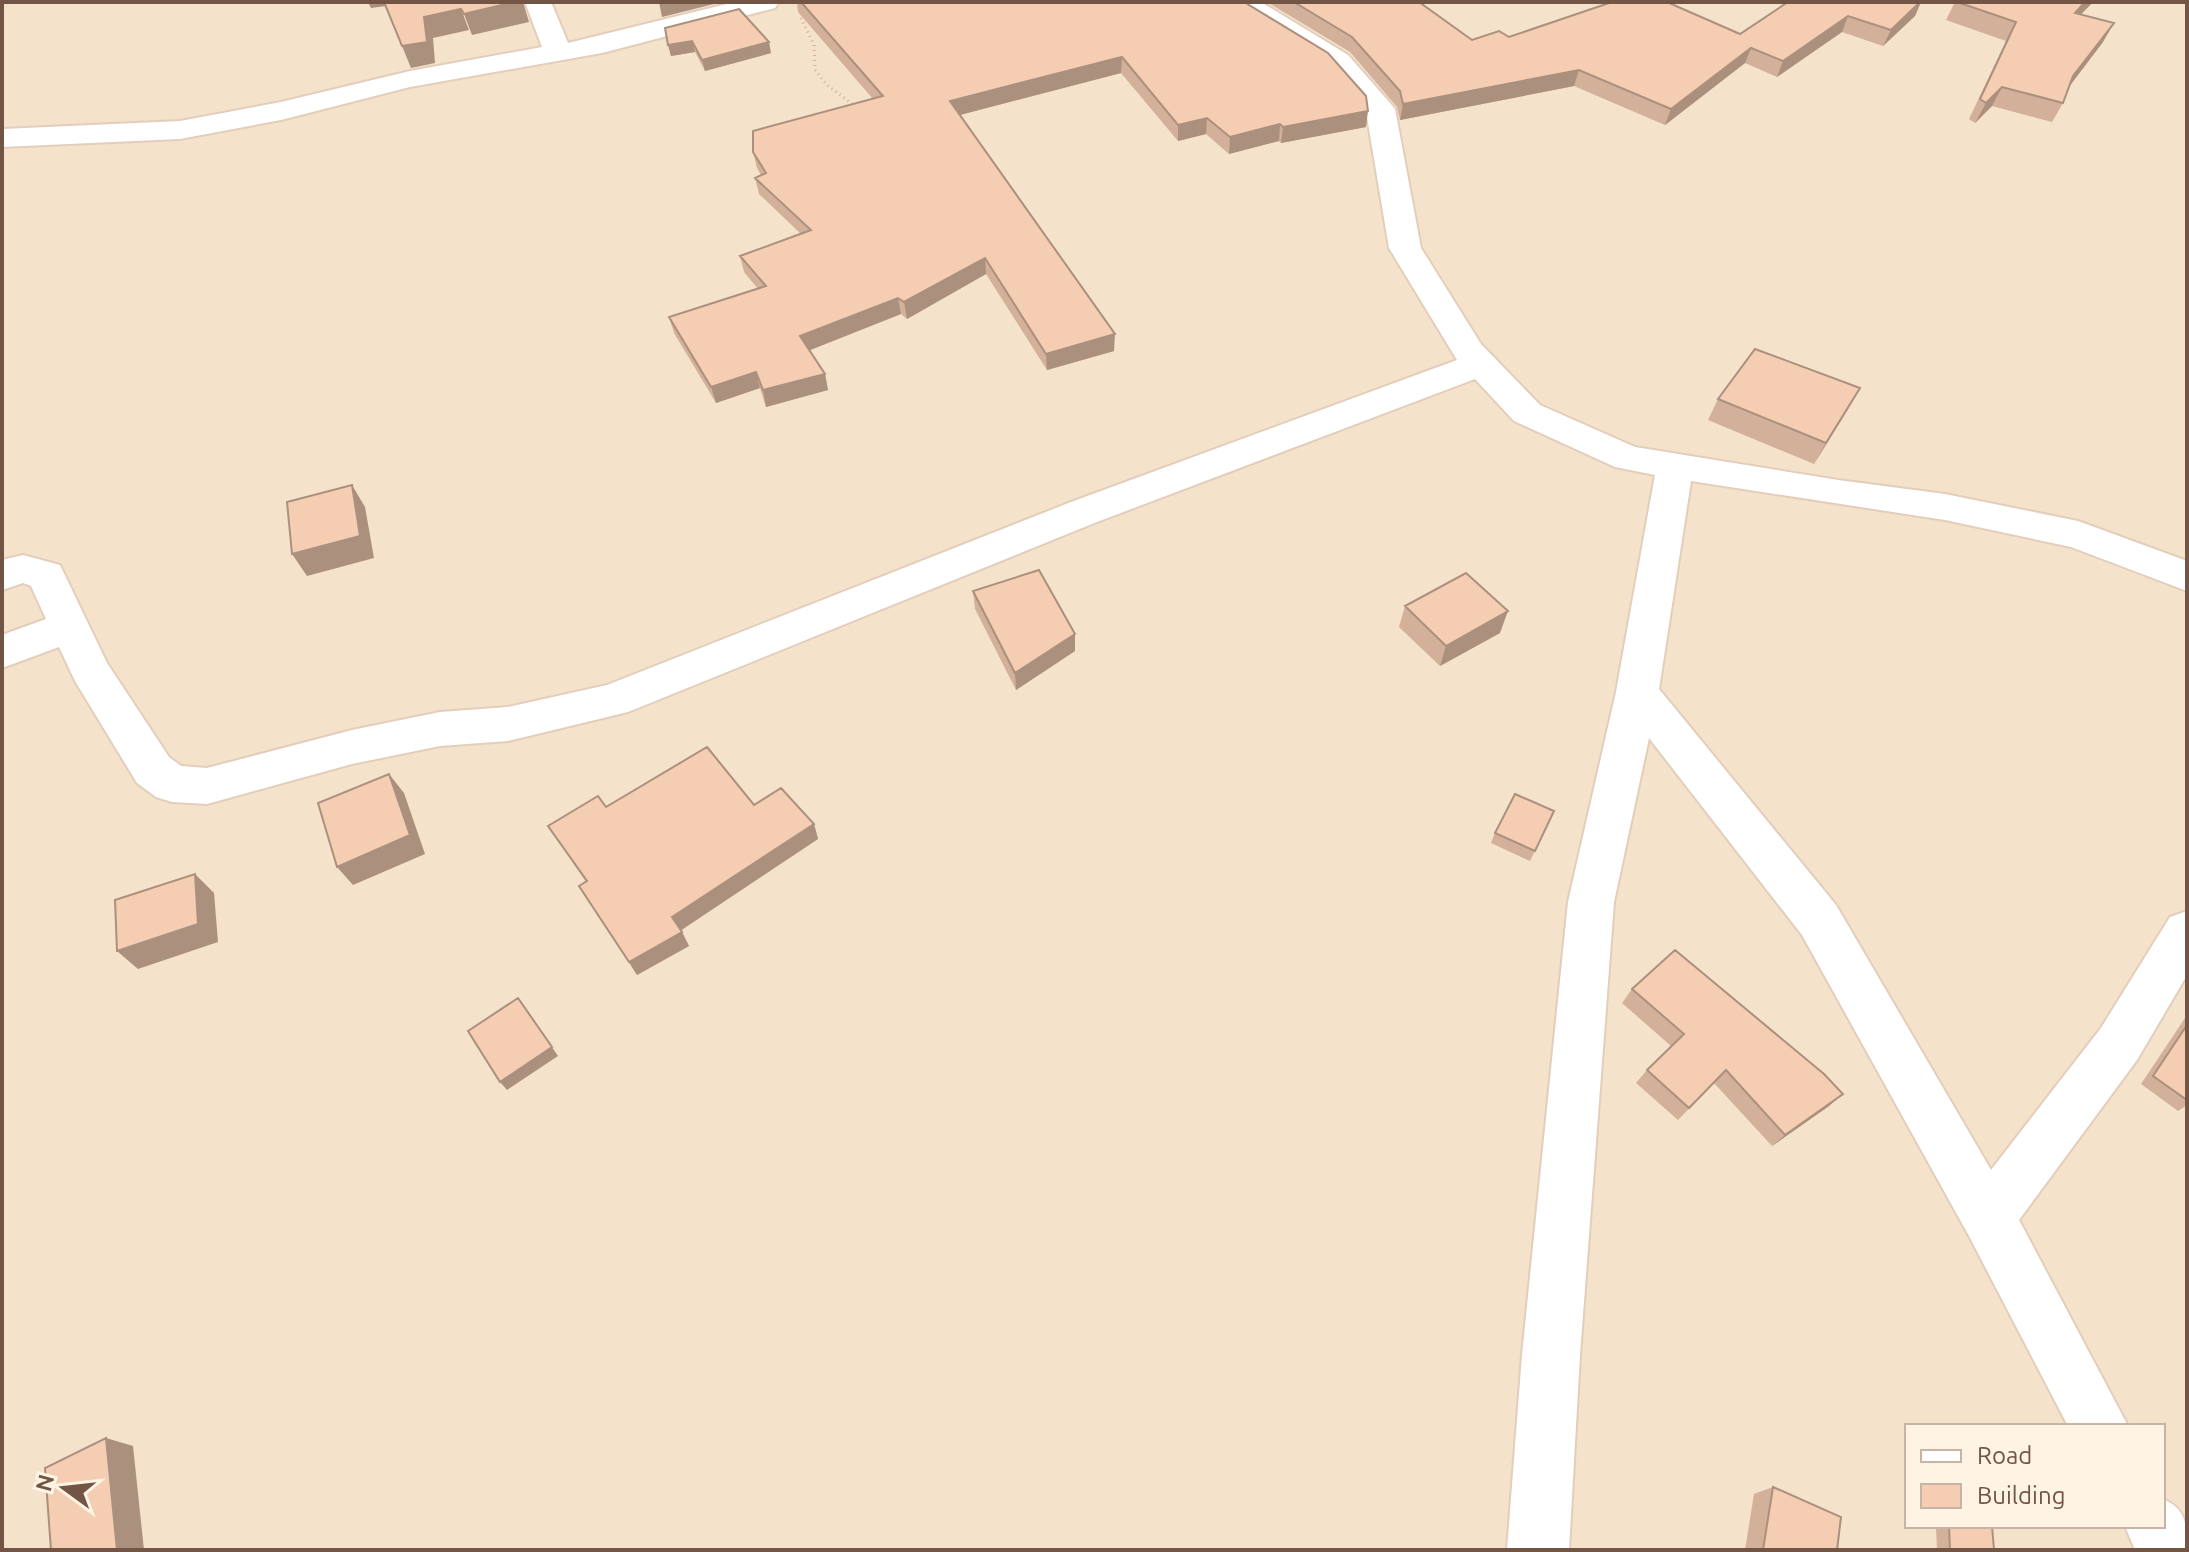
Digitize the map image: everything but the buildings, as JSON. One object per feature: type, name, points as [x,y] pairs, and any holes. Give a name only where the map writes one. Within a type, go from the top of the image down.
[{"type":"street","points":[[538,2],[558,53]]},
{"type":"street","points":[[2,138],[180,130],[281,111],[410,79],[602,45],[766,2]]},
{"type":"street","points":[[1242,2],[1338,61],[1380,109],[1405,248],[1468,351],[1527,413],[1628,458],[1945,507],[2063,532],[2187,576]]},
{"type":"street","points":[[2,575],[23,569],[46,575],[90,670],[153,770],[172,784],[207,786],[352,747],[440,729],[508,724],[613,700],[1084,512],[1481,364]]},
{"type":"street","points":[[1538,1550],[1551,1355],[1591,902],[1637,692],[1675,467]]},
{"type":"street","points":[[2,652],[69,627]]},
{"type":"street","points":[[1637,692],[1819,920],[1988,1217],[2098,1424]]},
{"type":"street","points":[[1988,1217],[2119,1044],[2187,932]]},
{"type":"street","points":[[2156,1528],[2169,1550]]},
{"type":"path","points":[[797,11],[814,45],[815,70],[827,85],[860,111]]},
{"type":"shaded area","points":[[2,2],[2187,2],[2187,1550],[2,1550]]}]
